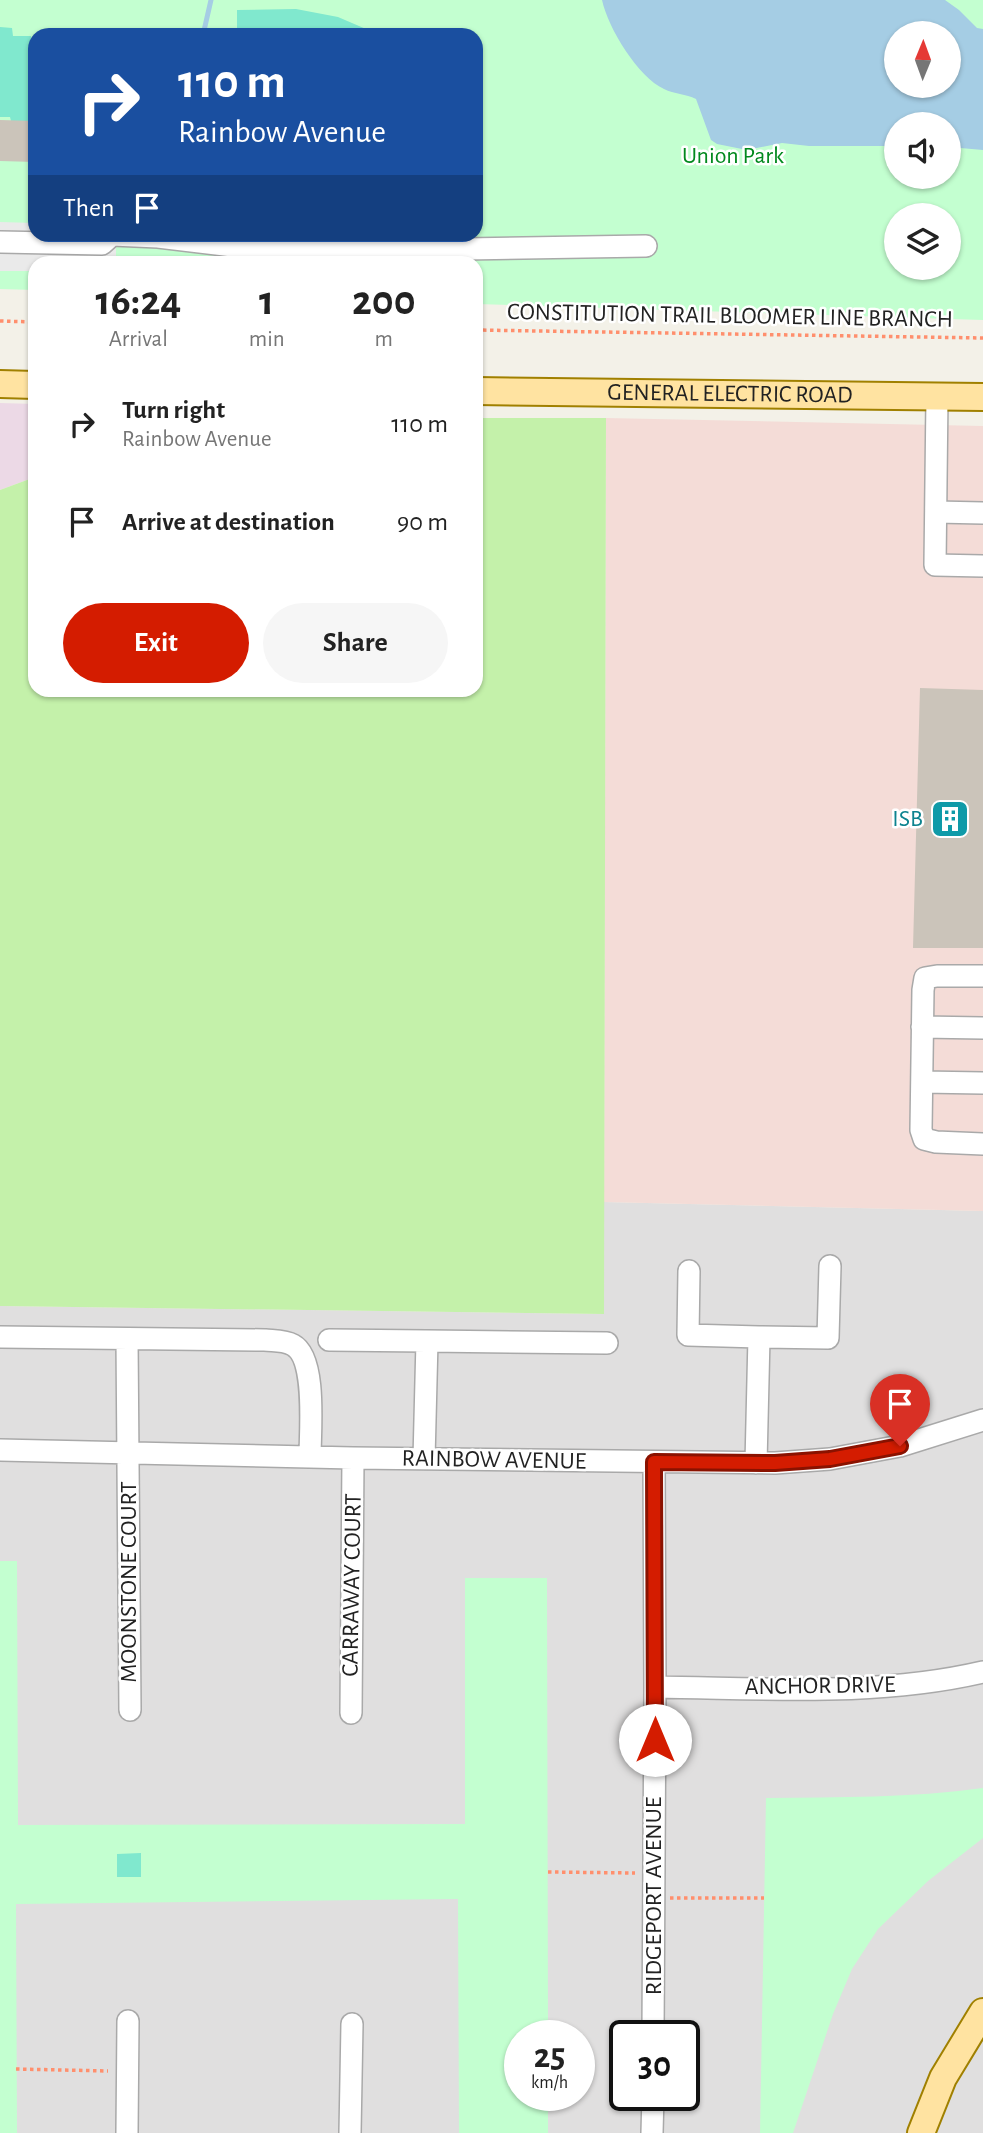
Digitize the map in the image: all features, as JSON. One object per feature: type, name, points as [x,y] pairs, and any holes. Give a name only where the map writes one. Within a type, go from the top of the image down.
[{"type":"main road","points":[[0,384],[28,384]]},
{"type":"main road","name":"GENERAL ELECTRIC ROAD","points":[[483,391],[983,397]]},
{"type":"main road","points":[[921,2133],[943,2078],[983,2012]]},
{"type":"street","points":[[0,242],[104,242]]},
{"type":"street","points":[[199,242],[282,252],[646,246]]},
{"type":"street","points":[[937,397],[935,565],[983,566]]},
{"type":"street","points":[[936,512],[983,513]]},
{"type":"street","points":[[983,976],[937,975],[925,978],[921,1130],[924,1139],[936,1142],[983,1144]]},
{"type":"street","points":[[922,1027],[983,1028]]},
{"type":"street","points":[[922,1082],[983,1083]]},
{"type":"street","points":[[689,1271],[688,1335],[828,1338],[830,1266]]},
{"type":"street","points":[[0,1337],[265,1340],[293,1345],[301,1352],[309,1375],[310,1457]]},
{"type":"street","points":[[756,1463],[759,1337]]},
{"type":"street","name":"MOONSTONE COURT","points":[[127,1339],[130,1710]]},
{"type":"street","points":[[329,1340],[607,1343]]},
{"type":"street","points":[[424,1459],[427,1341]]},
{"type":"street","name":"RAINBOW AVENUE","points":[[0,1450],[756,1463],[830,1459],[900,1446],[983,1420]]},
{"type":"street","name":"CARRAWAY COURT","points":[[351,1713],[353,1458]]},
{"type":"street","name":"RIDGEPORT AVENUE","points":[[653,2020],[654,1462]]},
{"type":"street","name":"ANCHOR DRIVE","points":[[655,1687],[839,1689],[934,1681],[983,1672]]},
{"type":"street","points":[[127,2133],[128,2021]]},
{"type":"street","points":[[350,2133],[352,2024]]},
{"type":"street","points":[[652,2133],[653,2111]]},
{"type":"path","points":[[0,321],[28,322]]},
{"type":"path","name":"CONSTITUTION TRAIL BLOOMER LINE BRANCH","points":[[483,330],[983,338]]},
{"type":"path","points":[[548,1872],[654,1873]]},
{"type":"path","points":[[654,1898],[764,1898]]},
{"type":"path","points":[[16,2068],[128,2072]]},
{"type":"shaded area","points":[[0,222],[28,223],[28,242],[116,242],[116,256],[28,256],[28,271],[0,271]]},
{"type":"shaded area","points":[[0,403],[28,404],[28,480],[0,490]]},
{"type":"shaded area","points":[[606,418],[983,426],[983,1211],[604,1202]]},
{"type":"shaded area","points":[[604,1202],[983,1211],[983,2133],[0,2133],[0,1306],[603,1314]]},
{"type":"green space","name":"Union Park","points":[[0,0],[983,0],[983,320],[483,304],[483,256],[28,256],[28,290],[0,289]]},
{"type":"green space","points":[[296,9],[338,17],[364,28],[237,28],[237,10]]},
{"type":"green space","points":[[0,27],[12,28],[13,36],[28,36],[28,121],[11,121],[10,117],[0,117]]},
{"type":"green space","points":[[483,418],[606,418],[604,1314],[0,1306],[0,490],[28,480],[28,697],[483,697]]},
{"type":"green space","points":[[0,1561],[17,1561],[18,1825],[465,1824],[465,1578],[547,1578],[548,2020],[504,2020],[504,2111],[548,2111],[548,2133],[459,2133],[458,1899],[16,1904],[17,2133],[0,2133]]},
{"type":"green space","points":[[983,1788],[983,1838],[928,1881],[878,1929],[852,1969],[833,2014],[793,2133],[760,2133],[766,1798],[902,1795]]},
{"type":"green space","points":[[141,1853],[141,1877],[117,1877],[117,1854]]},
{"type":"water","points":[[602,0],[945,0],[977,28],[983,29],[983,150],[961,148],[961,112],[884,112],[884,146],[809,146],[782,143],[747,150],[717,144],[711,140],[696,99],[654,83],[635,63],[611,24]]},
{"type":"building","points":[[0,120],[28,121],[28,162],[0,161]]},
{"type":"building","name":"ISB","points":[[920,688],[983,690],[983,948],[913,948]]},
{"type":"waterway","points":[[205,28],[211,0]]},
{"type":"place","name":"ISB","points":[[950,819]]},
{"type":"route","points":[[655,1740],[654,1462],[775,1463],[830,1459],[900,1446]]}]
